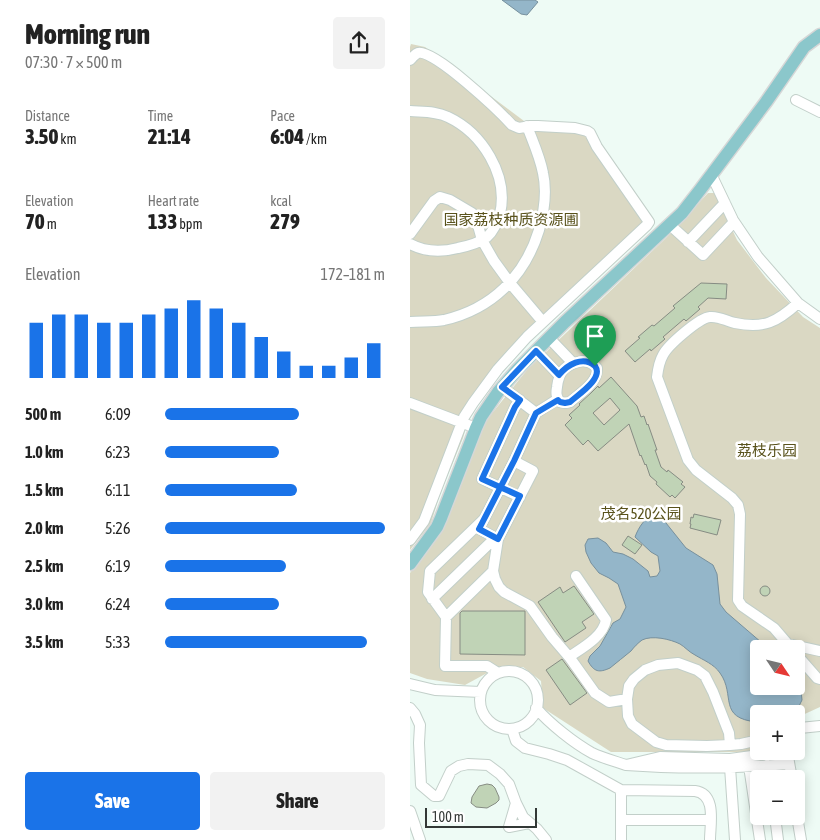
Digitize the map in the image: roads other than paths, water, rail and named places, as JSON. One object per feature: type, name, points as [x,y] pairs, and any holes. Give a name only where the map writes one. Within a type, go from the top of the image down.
[{"type":"main road","points":[[410,564],[442,518],[481,417],[502,387],[549,338],[687,207],[785,76],[804,47],[820,35]]},
{"type":"street","points":[[410,60],[416,53],[421,52],[436,59],[477,91],[514,127],[538,126],[574,128],[587,131],[649,222],[512,353],[472,403],[461,423],[424,521],[410,540]]},
{"type":"street","points":[[796,100],[820,112]]},
{"type":"street","points":[[410,111],[448,116],[466,128],[483,146],[493,161],[500,183],[502,206],[496,226],[487,237],[468,246],[448,250],[430,250],[416,248],[410,244]]},
{"type":"street","points":[[410,322],[443,320],[478,307],[510,283],[520,270],[532,250],[541,223],[545,186],[543,173],[528,126]]},
{"type":"street","points":[[711,174],[734,222],[758,257],[798,303],[820,319]]},
{"type":"street","points":[[410,234],[434,202],[440,197],[450,200],[472,213],[477,222],[482,240],[494,261],[510,283],[544,322]]},
{"type":"street","points":[[688,242],[725,203]]},
{"type":"street","points":[[670,225],[703,256],[734,222]]},
{"type":"street","points":[[785,640],[774,628],[742,606],[738,600],[740,514],[738,505],[732,498],[696,470],[688,460],[657,376],[658,366],[665,351],[698,321],[708,317],[719,317],[734,323],[754,325],[767,323],[783,316],[798,303]]},
{"type":"street","points":[[549,338],[572,362]]},
{"type":"street","points":[[536,351],[559,375]]},
{"type":"street","points":[[583,361],[592,363],[597,368],[595,379],[570,402],[565,403],[558,400],[556,388],[559,375],[569,366],[583,361]]},
{"type":"street","points":[[502,387],[536,413]]},
{"type":"street","points":[[520,400],[482,479],[520,496]]},
{"type":"street","points":[[496,538],[479,529],[536,413],[558,400]]},
{"type":"street","points":[[410,403],[476,428]]},
{"type":"street","points":[[432,598],[496,538],[533,471],[514,461]]},
{"type":"street","points":[[485,518],[430,571],[428,592],[446,617],[445,666],[487,666],[498,673]]},
{"type":"street","points":[[496,538],[493,571],[499,587],[504,592],[530,606],[595,693],[609,702],[626,700]]},
{"type":"street","points":[[446,617],[493,571]]},
{"type":"street","points":[[569,657],[593,640],[602,630],[606,620],[576,576]]},
{"type":"street","points":[[805,648],[820,651]]},
{"type":"street","points":[[730,744],[729,732],[713,692],[705,676],[697,670],[678,663],[658,664],[645,670],[629,686],[626,700],[628,716],[632,724],[656,742],[679,746],[742,744],[750,742]]},
{"type":"street","points":[[805,664],[820,679]]},
{"type":"street","points":[[506,671],[522,674],[533,685],[536,692],[536,708],[531,719],[522,726],[504,729],[498,727],[488,720],[481,710],[481,692],[487,681],[498,673],[506,671]]},
{"type":"street","points":[[410,684],[435,690],[481,692]]},
{"type":"street","points":[[410,708],[420,725],[421,784],[426,790],[434,796],[439,796],[451,770],[468,764],[488,765],[509,784],[523,817],[546,840]]},
{"type":"street","points":[[536,708],[545,718],[581,746],[602,757],[626,765],[659,768],[790,764]]},
{"type":"street","points":[[805,728],[820,726]]},
{"type":"street","points":[[512,728],[516,741],[525,748],[567,760],[621,790],[700,791],[709,802],[710,840]]},
{"type":"street","points":[[626,765],[660,757],[730,759],[750,756]]},
{"type":"street","points":[[789,760],[791,770]]},
{"type":"street","points":[[767,765],[768,770]]},
{"type":"street","points":[[749,766],[760,840]]},
{"type":"street","points":[[730,767],[735,840]]},
{"type":"street","points":[[620,840],[621,790]]},
{"type":"street","points":[[516,803],[509,827],[529,823]]},
{"type":"street","points":[[410,811],[420,840]]},
{"type":"street","points":[[621,820],[710,820]]},
{"type":"street","points":[[776,825],[778,840]]},
{"type":"street","points":[[798,825],[801,840]]},
{"type":"water","points":[[502,0],[535,0],[538,2],[527,15],[521,14]]},
{"type":"water","points":[[654,512],[660,514],[686,548],[713,565],[717,574],[720,604],[726,612],[759,640],[750,640],[750,695],[802,695],[800,705],[750,705],[750,721],[745,720],[732,711],[725,681],[718,670],[680,644],[666,639],[651,638],[642,640],[606,670],[600,671],[590,665],[588,661],[590,656],[600,646],[613,623],[620,619],[626,607],[618,584],[599,573],[591,563],[585,545],[588,539],[598,538],[606,543],[613,552],[633,559],[648,571],[650,577],[657,576],[660,571],[658,556],[635,537],[638,529]]},
{"type":"park label","name":"国家荔枝种质资源圃","points":[[511,220]]},
{"type":"park label","name":"荔枝乐园","points":[[767,451]]},
{"type":"park label","name":"茂名520公园","points":[[641,514]]}]
